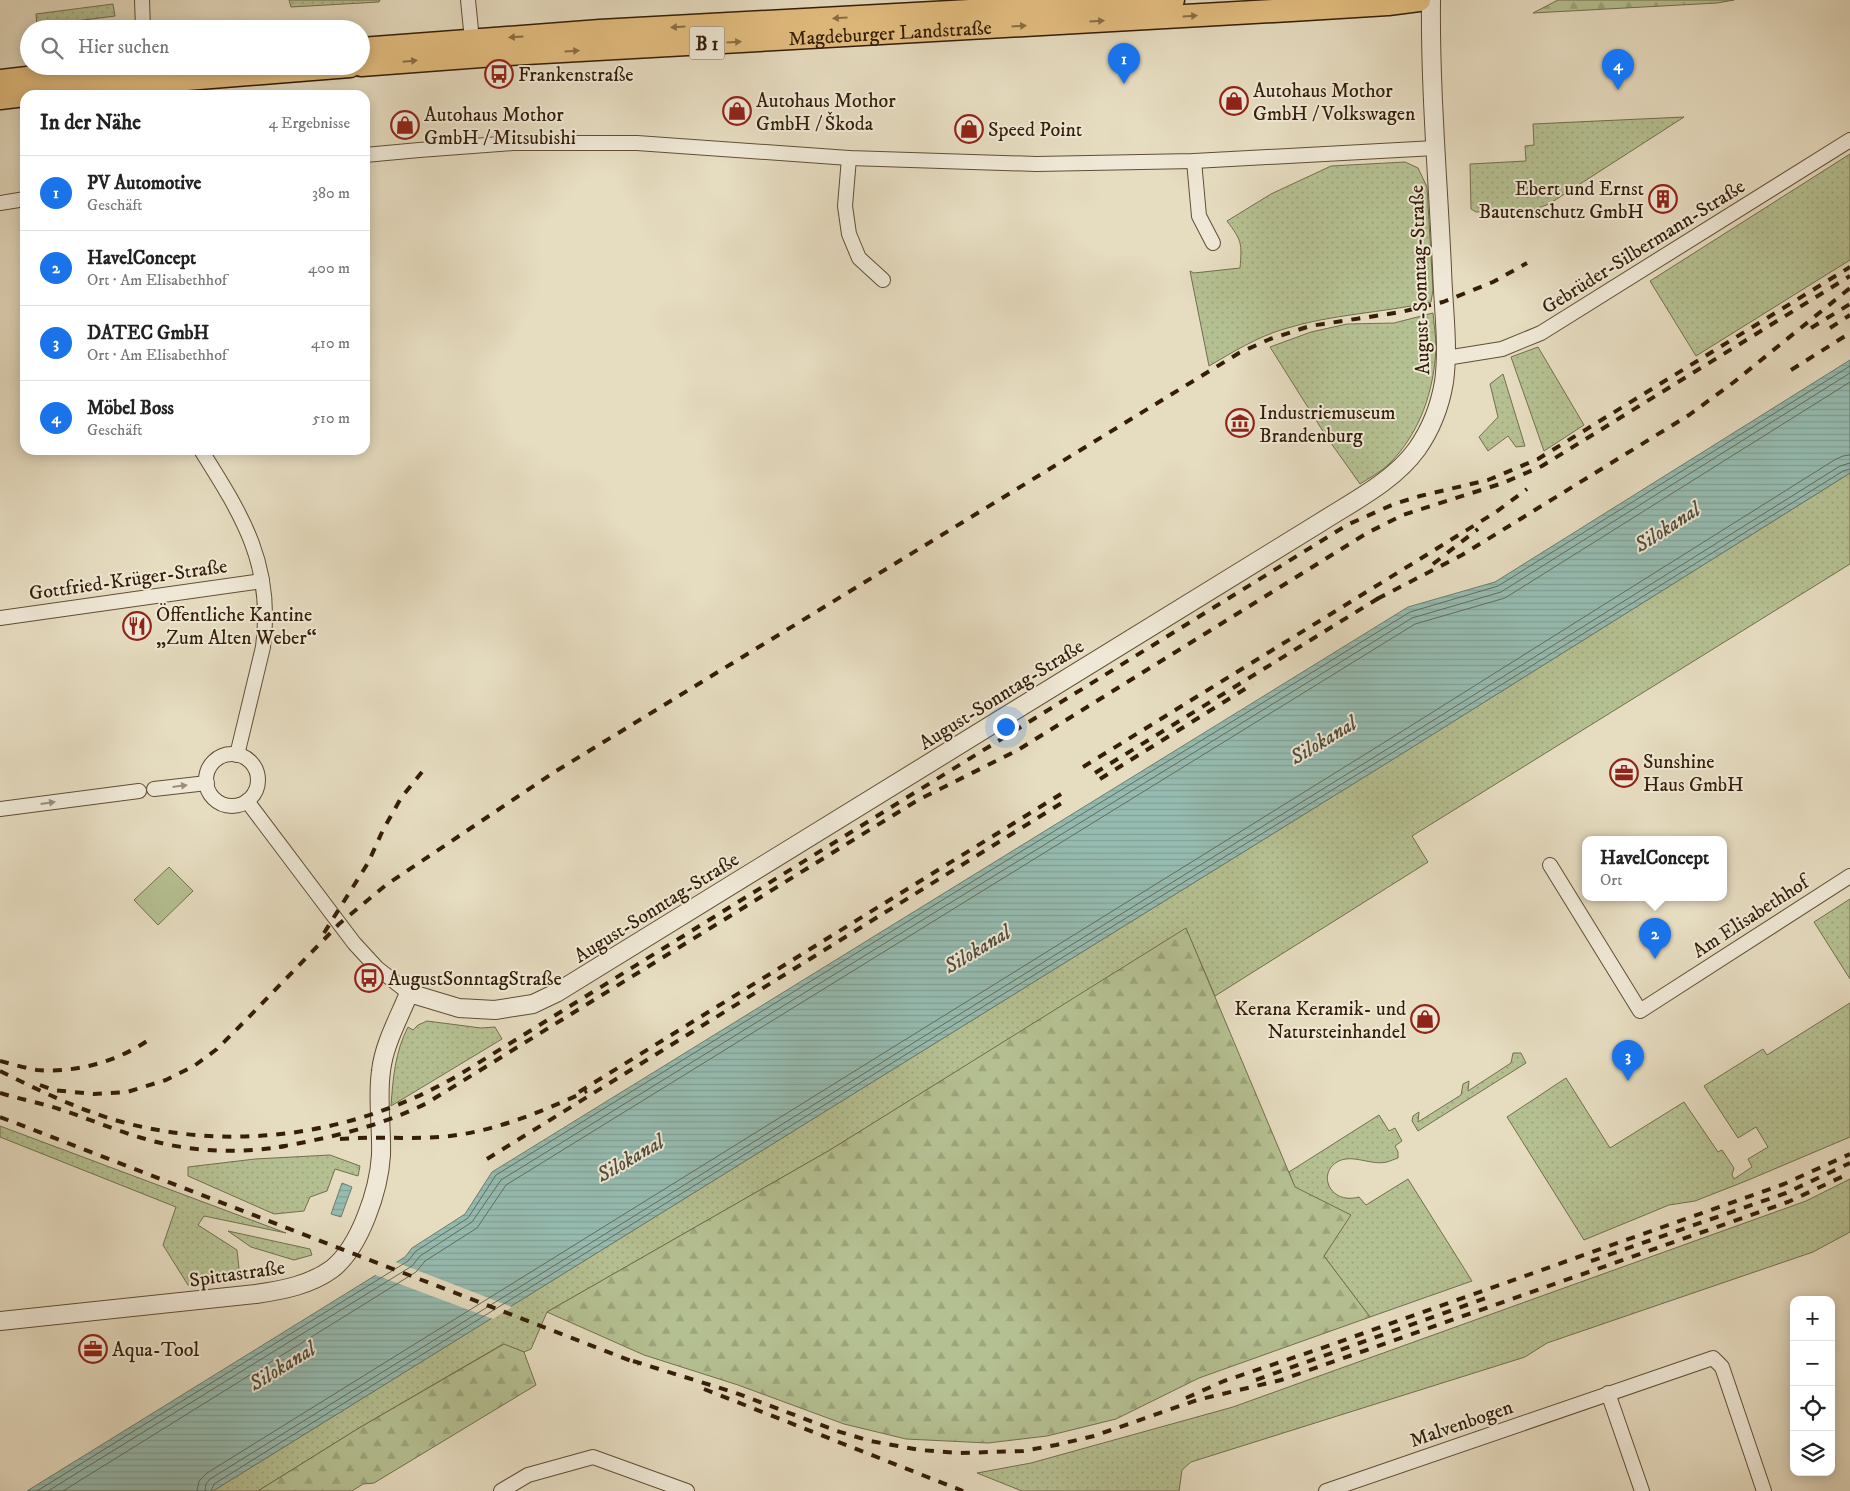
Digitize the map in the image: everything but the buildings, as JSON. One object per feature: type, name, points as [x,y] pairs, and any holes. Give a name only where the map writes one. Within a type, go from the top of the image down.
[{"type":"main road","name":"Magdeburger Landstraße","points":[[370,48],[600,31],[1173,0]]},
{"type":"main road","name":"Magdeburger Landstraße","points":[[370,64],[508,54],[1281,11],[1388,4],[1419,0]]},
{"type":"main road","points":[[0,81],[53,75]]},
{"type":"main road","points":[[55,90],[142,75]]},
{"type":"main road","points":[[0,98],[20,96]]},
{"type":"street","points":[[142,0],[143,20]]},
{"type":"street","points":[[468,0],[472,40]]},
{"type":"street","name":"August-Sonntag-Straße","points":[[247,802],[354,944],[377,968],[410,993],[460,1008],[496,1010],[533,1004],[556,993],[1376,487],[1405,463],[1417,450],[1425,436],[1440,401],[1446,358],[1435,148],[1430,28],[1431,0]]},
{"type":"street","name":"Gebrüder-Silbermann-Straße","points":[[1446,358],[1502,349],[1541,333],[1850,140]]},
{"type":"street","points":[[370,155],[513,143],[637,143],[849,158],[1036,164],[1194,161],[1435,148]]},
{"type":"street","points":[[849,158],[844,206],[849,234],[859,258],[883,280]]},
{"type":"street","points":[[1194,161],[1199,216],[1213,243]]},
{"type":"street","points":[[0,203],[20,200]]},
{"type":"street","points":[[204,455],[235,504],[246,526],[256,553],[262,581],[265,624],[263,647],[237,755]]},
{"type":"street","name":"Gottfried-Krüger-Straße","points":[[0,618],[262,581]]},
{"type":"street","points":[[224,754],[237,755],[244,757],[250,763],[256,775],[256,788],[247,802],[232,806],[222,804],[208,792],[207,772],[210,765],[224,754]]},
{"type":"street","points":[[154,789],[207,783]]},
{"type":"street","points":[[0,809],[139,791]]},
{"type":"street","name":"Am Elisabethhof","points":[[1550,865],[1640,1011],[1850,876]]},
{"type":"street","name":"Spittastraße","points":[[0,1321],[275,1292],[304,1283],[333,1268],[354,1241],[369,1211],[376,1188],[381,1155],[379,1093],[381,1070],[389,1041],[410,993]]},
{"type":"street","name":"Malvenbogen","points":[[1326,1491],[1713,1358],[1722,1367],[1764,1491]]},
{"type":"street","points":[[1608,1393],[1642,1491]]},
{"type":"street","points":[[501,1491],[528,1475],[593,1457],[673,1488],[687,1491]]},
{"type":"green space","points":[[289,0],[380,0],[379,2],[291,7]]},
{"type":"green space","points":[[1558,0],[1734,0],[1717,3],[1533,13]]},
{"type":"green space","points":[[113,4],[115,16],[84,20],[36,20],[36,14]]},
{"type":"green space","points":[[1684,117],[1549,204],[1535,209],[1476,212],[1471,209],[1470,164],[1526,161],[1525,146],[1534,145],[1533,124]]},
{"type":"green space","points":[[1850,154],[1850,260],[1696,356],[1650,281]]},
{"type":"green space","points":[[1405,162],[1418,168],[1427,187],[1433,290],[1431,302],[1320,320],[1284,329],[1236,350],[1209,366],[1190,271],[1194,273],[1240,268],[1240,243],[1236,233],[1227,221],[1271,194],[1331,166]]},
{"type":"green space","points":[[1433,313],[1436,344],[1435,364],[1428,395],[1417,425],[1400,452],[1386,467],[1360,484],[1326,436],[1270,347],[1311,332],[1347,324],[1394,323]]},
{"type":"green space","points":[[1538,347],[1584,425],[1544,451],[1511,357]]},
{"type":"green space","points":[[1503,374],[1525,446],[1516,447],[1508,436],[1488,451],[1479,437],[1498,417],[1490,384]]},
{"type":"green space","points":[[1850,473],[1850,564],[1412,836],[1428,862],[1215,996],[1186,929],[830,1150],[547,1312],[531,1349],[524,1352],[503,1344],[359,1428],[258,1491],[213,1491],[1403,753]]},
{"type":"green space","points":[[169,867],[193,891],[158,925],[134,900]]},
{"type":"green space","points":[[1850,899],[1850,979],[1814,922]]},
{"type":"green space","points":[[1186,928],[1295,1187],[1351,1215],[1324,1256],[1370,1317],[1199,1378],[1116,1419],[1047,1436],[988,1443],[906,1439],[844,1424],[738,1385],[644,1355],[547,1312],[830,1150]]},
{"type":"green space","points":[[1850,1003],[1850,1137],[1695,1201],[1669,1205],[1584,1240],[1507,1117],[1566,1078],[1610,1148],[1684,1102],[1718,1152],[1722,1150],[1734,1168],[1732,1175],[1734,1179],[1752,1167],[1748,1159],[1768,1147],[1756,1127],[1738,1138],[1704,1086],[1763,1049],[1767,1055]]},
{"type":"green space","points":[[427,1021],[481,1028],[495,1027],[502,1039],[391,1106],[395,1065],[404,1036],[408,1027],[413,1030],[418,1025]]},
{"type":"green space","points":[[1513,1053],[1521,1053],[1526,1063],[1418,1131],[1412,1121],[1413,1116],[1419,1112],[1418,1122],[1461,1095],[1463,1084],[1469,1081],[1468,1091],[1511,1063]]},
{"type":"green space","points":[[1379,1115],[1389,1131],[1395,1128],[1402,1141],[1395,1146],[1398,1158],[1381,1163],[1355,1159],[1337,1162],[1331,1167],[1328,1174],[1330,1187],[1334,1193],[1341,1197],[1359,1197],[1366,1205],[1408,1179],[1472,1281],[1370,1317],[1324,1256],[1350,1215],[1295,1188],[1289,1172]]},
{"type":"green space","points":[[0,1126],[286,1233],[204,1216],[198,1225],[237,1250],[240,1278],[188,1285],[163,1245],[176,1207],[0,1137]]},
{"type":"green space","points":[[330,1155],[360,1166],[358,1176],[335,1169],[327,1191],[310,1197],[304,1211],[274,1214],[188,1176],[188,1167],[255,1159]]},
{"type":"green space","points":[[1850,1179],[1850,1232],[1813,1252],[1547,1343],[1525,1357],[1191,1462],[1182,1470],[1179,1491],[1022,1491],[977,1473],[1031,1463],[1233,1407],[1806,1201]]},
{"type":"green space","points":[[228,1231],[310,1249],[312,1255],[294,1260],[251,1247]]},
{"type":"green space","points":[[504,1344],[524,1352],[536,1385],[374,1483],[363,1484],[352,1491],[258,1491],[359,1428]]},
{"type":"water","name":"Silokanal","points":[[1850,360],[1850,473],[1403,753],[213,1491],[27,1491],[405,1257],[412,1248],[465,1214],[492,1172],[1408,607],[1495,582]]},
{"type":"water","points":[[342,1183],[352,1187],[341,1217],[331,1214]]},
{"type":"pier","points":[[393,1261],[512,1307],[493,1319],[373,1274]]},
{"type":"railway","points":[[40,1085],[53,1090],[94,1094],[127,1092],[166,1080],[194,1066],[217,1049],[339,924],[386,885],[553,773],[1239,353],[1270,339],[1310,326],[1401,312],[1443,302],[1493,282],[1527,263]]},
{"type":"railway","points":[[0,1071],[60,1100],[122,1122],[165,1131],[209,1136],[253,1136],[297,1132],[340,1123],[382,1111],[423,1094],[462,1073],[1347,525],[1394,504],[1488,480],[1538,459],[1850,267]]},
{"type":"railway","points":[[279,1147],[317,1140],[373,1125],[427,1103],[918,800],[1018,750],[1367,533],[1403,515],[1503,483],[1542,466],[1850,276]]},
{"type":"railway","points":[[1377,599],[1462,555],[1689,415],[1734,382],[1850,288]]},
{"type":"railway","points":[[1811,328],[1850,304]]},
{"type":"railway","points":[[1830,328],[1850,315]]},
{"type":"railway","points":[[1791,370],[1850,333]]},
{"type":"railway","points":[[1083,767],[1496,512],[1527,489]]},
{"type":"railway","points":[[1433,564],[1478,529]]},
{"type":"railway","points":[[1095,773],[1382,596]]},
{"type":"railway","points":[[1100,779],[1253,684]]},
{"type":"railway","points":[[324,933],[368,863],[383,830],[401,798],[426,767]]},
{"type":"railway","points":[[579,1092],[1061,794]]},
{"type":"railway","points":[[487,1159],[1065,801]]},
{"type":"railway","points":[[0,1061],[37,1070],[66,1070],[109,1060],[147,1041]]},
{"type":"railway","points":[[340,1139],[436,1137],[468,1133],[520,1119],[587,1091]]},
{"type":"railway","points":[[0,1093],[59,1109],[159,1143],[195,1149],[231,1151],[286,1146]]},
{"type":"railway","points":[[0,1117],[639,1364]]},
{"type":"railway","points":[[1186,1398],[1224,1381],[1784,1184],[1850,1154]]},
{"type":"railway","points":[[1591,1261],[1786,1193],[1850,1163]]},
{"type":"railway","points":[[633,1361],[736,1393],[837,1431],[870,1441],[920,1450],[959,1453],[1023,1451],[1094,1436],[1197,1400],[1281,1380],[1788,1202],[1850,1173]]},
{"type":"railway","points":[[1256,1380],[1489,1297]]},
{"type":"railway","points":[[704,1389],[963,1491]]},
{"type":"place","name":"Frankenstraße","points":[[499,74]]},
{"type":"place","name":"PV Automotive","points":[[1124,84]]},
{"type":"place","name":"Möbel Boss","points":[[1618,90]]},
{"type":"place","name":"Autohaus Mothor GmbH / Volkswagen","points":[[1234,101]]},
{"type":"place","name":"Autohaus Mothor GmbH / Škoda","points":[[737,111]]},
{"type":"place","name":"Autohaus Mothor GmbH / Mitsubishi","points":[[405,125]]},
{"type":"place","name":"Speed Point","points":[[969,129]]},
{"type":"place","name":"Ebert und Ernst Bautenschutz GmbH","points":[[1663,199]]},
{"type":"place","name":"Industriemuseum Brandenburg","points":[[1240,423]]},
{"type":"place","name":"Öffentliche Kantine „Zum Alten Weber“","points":[[137,626]]},
{"type":"place","name":"Sunshine Haus GmbH","points":[[1624,773]]},
{"type":"place","name":"HavelConcept","points":[[1655,959]]},
{"type":"place","name":"AugustSonntagStraße","points":[[369,978]]},
{"type":"place","name":"Kerana Keramik- und Natursteinhandel","points":[[1425,1019]]},
{"type":"place","name":"DATEC GmbH","points":[[1628,1081]]},
{"type":"place","name":"Aqua-Tool","points":[[93,1349]]}]
